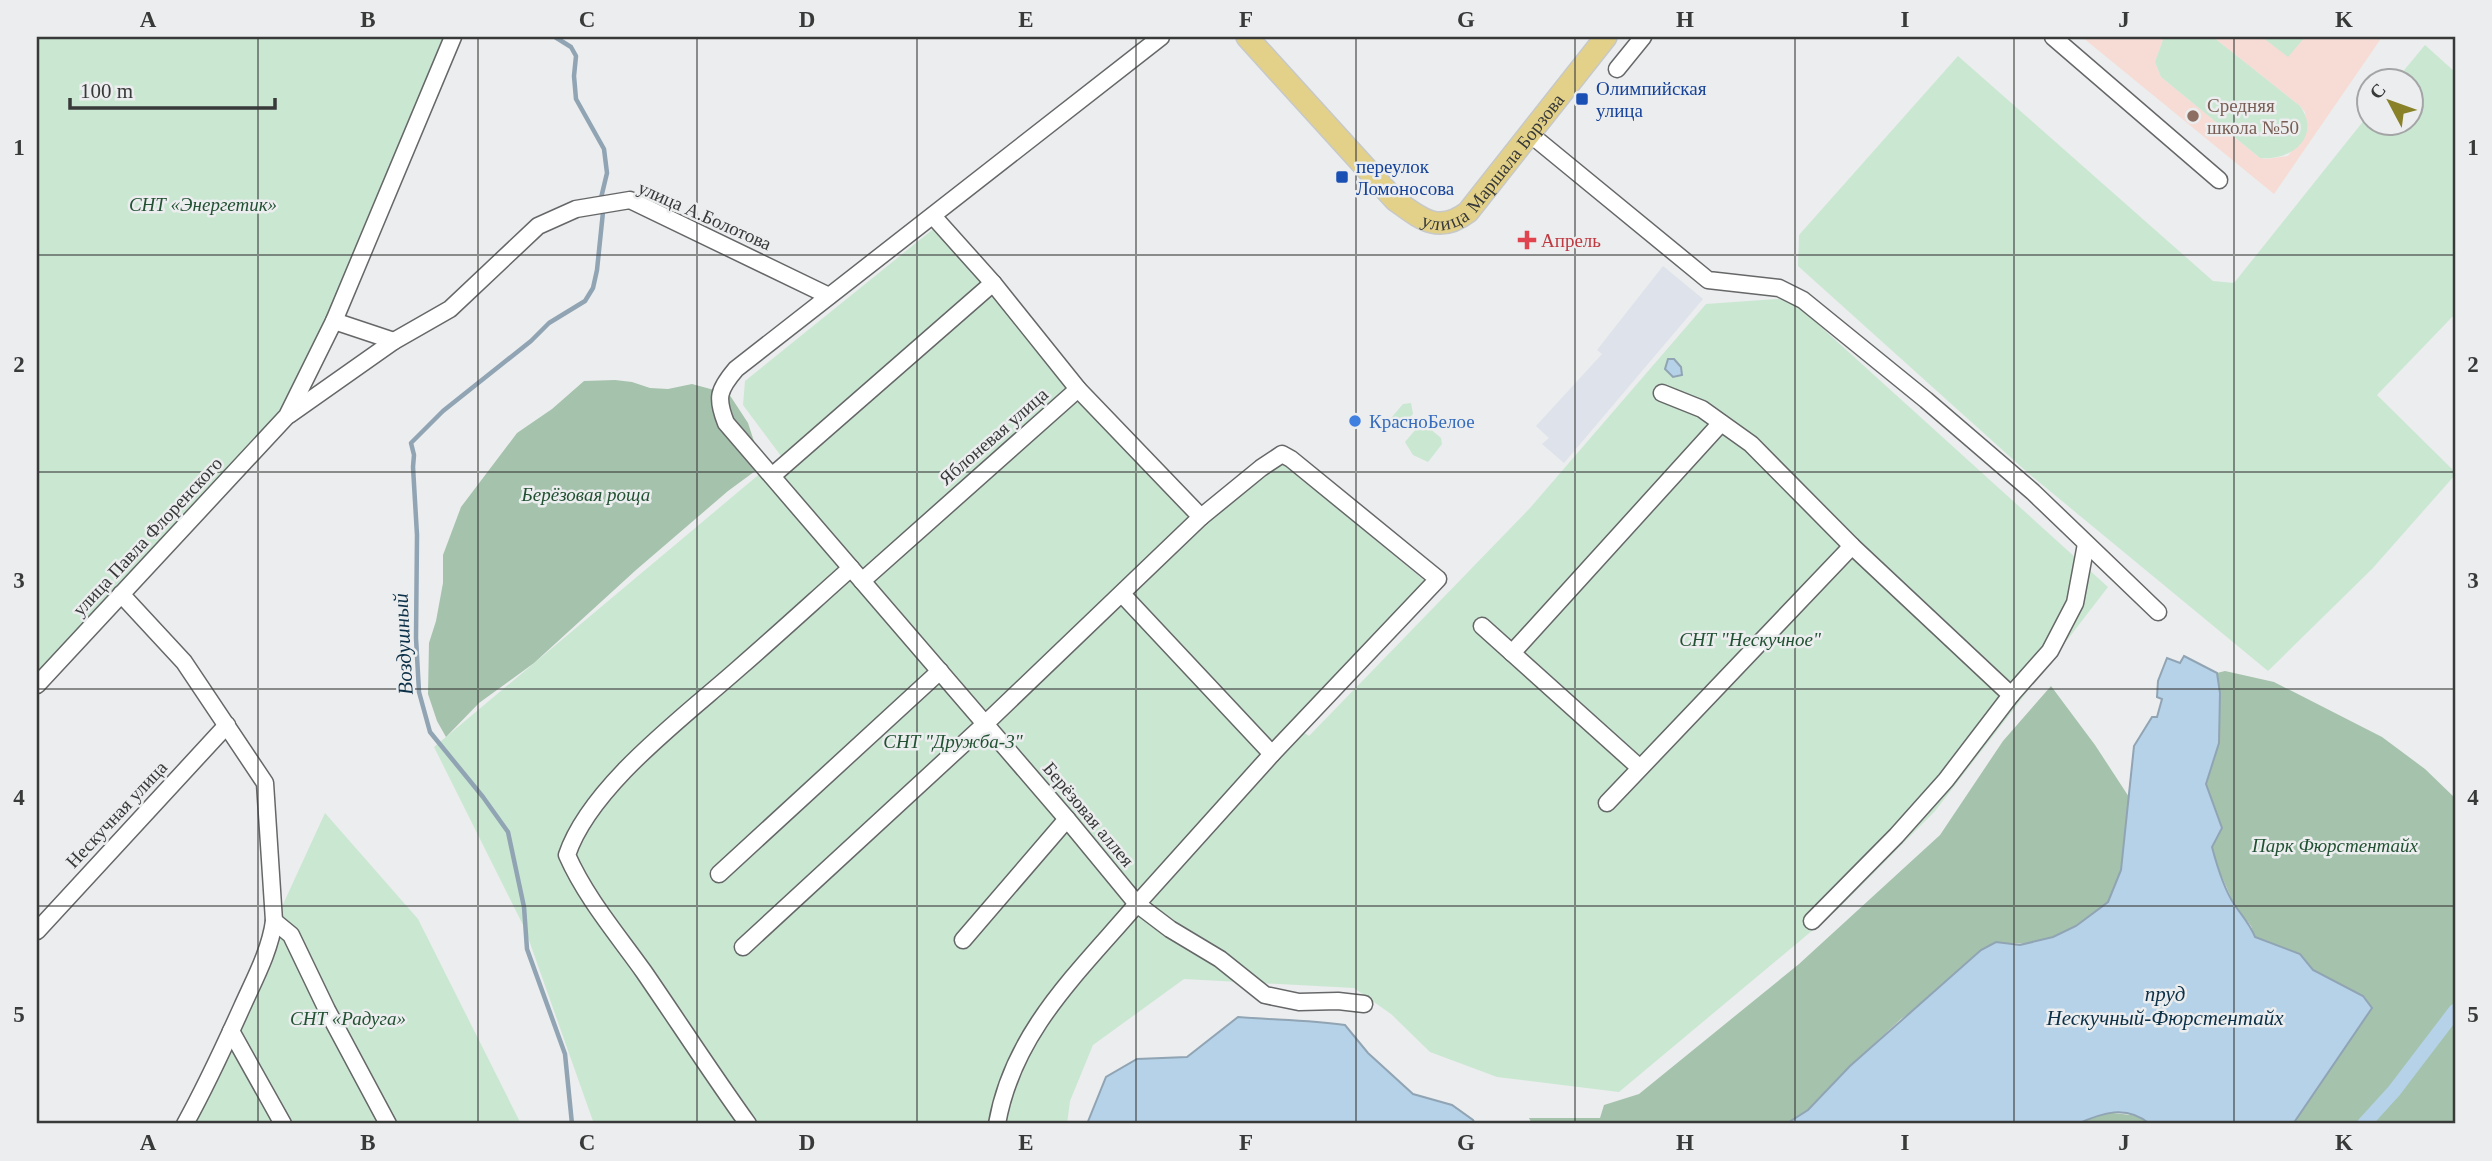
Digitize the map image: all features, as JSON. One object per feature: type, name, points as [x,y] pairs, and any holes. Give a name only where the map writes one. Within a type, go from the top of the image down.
[{"type":"main road","name":"улица Маршала Борзова","points":[[1252,38],[1395,200],[1424,222],[1446,223],[1457,220],[1468,212],[1606,37]]},
{"type":"street","name":"улица Павла Флоренского","points":[[287,416],[334,321],[453,37]]},
{"type":"street","points":[[829,296],[1161,37]]},
{"type":"street","points":[[1617,69],[1643,37]]},
{"type":"street","points":[[2053,37],[2219,180]]},
{"type":"street","points":[[1530,134],[1709,280],[1779,288],[1803,300],[2033,492],[2158,612]]},
{"type":"street","name":"улица А.Болотова","points":[[394,341],[450,309],[538,226],[576,209],[620,201],[630,200],[829,296]]},
{"type":"street","name":"Яблоневая улица","points":[[862,581],[1078,389],[993,283],[933,216]]},
{"type":"street","points":[[772,476],[993,283]]},
{"type":"street","name":"Берёзовая аллея","points":[[829,296],[736,369],[723,383],[718,403],[726,423],[1137,904],[1170,929],[1220,959],[1265,995],[1299,1002],[1338,1000],[1364,1004]]},
{"type":"street","points":[[334,321],[394,341]]},
{"type":"street","name":"улица Павла Флоренского","points":[[37,685],[287,416],[394,341]]},
{"type":"street","points":[[1078,389],[1200,517]]},
{"type":"street","points":[[1662,393],[1702,409],[1751,444],[1852,546],[2011,695]]},
{"type":"street","points":[[1512,653],[1721,423]]},
{"type":"street","points":[[743,947],[985,724],[1200,517],[1282,454],[1291,459],[1438,579],[1272,754],[1059,993],[1026,1040],[1002,1100],[997,1124]]},
{"type":"street","points":[[1812,920],[1896,836],[1946,780],[2011,695],[2050,651],[2075,603],[2086,544]]},
{"type":"street","points":[[1607,803],[1852,546]]},
{"type":"street","points":[[748,1124],[579,881],[567,855],[584,818],[615,781],[668,729],[851,568]]},
{"type":"street","points":[[121,594],[184,662],[265,783],[274,921],[272,932],[205,1090],[185,1124]]},
{"type":"street","points":[[1122,594],[1272,754]]},
{"type":"street","points":[[1482,626],[1640,768]]},
{"type":"street","points":[[719,874],[940,671]]},
{"type":"street","name":"Нескучная улица","points":[[37,931],[227,725]]},
{"type":"street","points":[[963,940],[1067,819]]},
{"type":"street","points":[[274,921],[291,934],[327,1010],[388,1124]]},
{"type":"street","points":[[231,1031],[283,1124]]},
{"type":"shaded area","name":"Средняя школа №50","points":[[2082,37],[2164,37],[2155,62],[2161,77],[2260,158],[2266,159],[2288,156],[2307,128],[2305,112],[2213,37],[2382,37],[2362,66],[2356,66],[2356,75],[2274,194]]},
{"type":"shaded area","points":[[1663,266],[1703,299],[1564,463],[1542,444],[1549,438],[1536,426],[1602,354],[1597,350]]},
{"type":"green space","name":"СНТ «Энергетик»","points":[[37,37],[455,37],[357,269],[280,420],[37,687]]},
{"type":"green space","points":[[2164,37],[2213,37],[2300,106],[2306,117],[2307,128],[2300,145],[2282,156],[2260,158],[2161,77],[2155,62]]},
{"type":"green space","points":[[2262,37],[2305,37],[2288,57]]},
{"type":"green space","points":[[2425,45],[2455,72],[2455,314],[2377,395],[2455,475],[2372,569],[2268,671],[2028,473],[1798,266],[1799,235],[1958,56],[2213,281],[2234,283],[2356,130],[2356,136],[2426,136],[2426,66],[2408,66]]},
{"type":"green space","name":"СНТ \"Дружба-3\"","points":[[937,226],[1205,523],[1279,460],[1431,586],[1297,728],[1309,736],[1530,508],[1706,304],[1789,298],[2108,587],[1935,811],[1838,909],[1619,1092],[1497,1077],[1430,1052],[1391,1014],[1354,988],[1184,979],[1093,1045],[1070,1101],[1067,1124],[594,1124],[525,929],[434,747],[781,456],[743,405],[745,381]]},
{"type":"green space","name":"Берёзовая роща","points":[[615,380],[668,389],[692,384],[729,394],[748,423],[762,466],[728,491],[636,570],[534,663],[479,703],[446,737],[437,721],[428,694],[429,643],[443,583],[443,555],[461,507],[517,433],[552,409],[584,381]]},
{"type":"green space","points":[[1411,403],[1413,414],[1403,425],[1387,426],[1403,404]]},
{"type":"green space","points":[[1422,422],[1441,438],[1442,444],[1428,462],[1413,455],[1405,442]]},
{"type":"green space","name":"Парк Фюрстентайх","points":[[2225,671],[2274,682],[2382,737],[2425,769],[2455,798],[2455,1124],[2293,1124],[2372,1008],[2363,996],[2313,970],[2300,954],[2255,937],[2251,926],[2234,904],[2218,868],[2212,847],[2206,784],[2219,743],[2220,693],[2217,673]]},
{"type":"green space","points":[[2051,686],[2129,797],[2121,870],[2108,902],[2076,926],[2053,937],[2029,944],[2007,943],[1901,1019],[1808,1110],[1786,1124],[1532,1124],[1529,1118],[1600,1118],[1604,1105],[1639,1094],[1799,964],[1940,835],[2003,741]]},
{"type":"green space","name":"СНТ «Радуга»","points":[[325,813],[418,919],[521,1124],[182,1124]]},
{"type":"green space","points":[[2104,1112],[2140,1116],[2150,1124],[2077,1124]]},
{"type":"water","points":[[1668,359],[1674,359],[1681,367],[1682,375],[1673,377],[1665,369]]},
{"type":"water","name":"пруд Нескучный-Фюрстентайх","points":[[2184,656],[2217,673],[2220,693],[2219,743],[2206,784],[2222,828],[2212,847],[2230,897],[2255,937],[2300,954],[2313,970],[2363,996],[2372,1008],[2293,1124],[2150,1124],[2132,1114],[2114,1112],[2077,1124],[1786,1124],[1808,1110],[1850,1066],[1981,950],[1996,942],[2020,945],[2053,937],[2076,926],[2108,902],[2121,870],[2134,746],[2152,717],[2157,717],[2162,699],[2157,697],[2158,681],[2167,658],[2180,663]]},
{"type":"water","points":[[1238,1017],[1345,1025],[1368,1053],[1413,1094],[1452,1105],[1475,1124],[1087,1124],[1106,1077],[1137,1059],[1187,1057]]},
{"type":"waterway","name":"Воздушный","points":[[555,37],[571,47],[576,56],[576,99],[604,149],[607,173],[601,198]]},
{"type":"waterway","name":"Воздушный","points":[[572,1124],[565,1054],[527,949],[524,907],[508,832],[430,732],[419,692],[416,638],[417,535],[414,455],[411,443],[443,411],[531,341],[549,323],[585,301],[593,288],[597,270],[603,212]]},
{"type":"waterway","points":[[2364,1124],[2394,1091],[2455,1011]]},
{"type":"place","name":"Олимпийская улица","points":[[1582,99]]},
{"type":"place","name":"Средняя школа №50","points":[[2193,116]]},
{"type":"place","name":"переулок Ломоносова","points":[[1342,177]]},
{"type":"place","name":"Апрель","points":[[1527,240]]},
{"type":"place","name":"КрасноБелое","points":[[1355,421]]},
{"type":"park label","name":"СНТ \"Нескучное\"","points":[[1750,639]]}]
